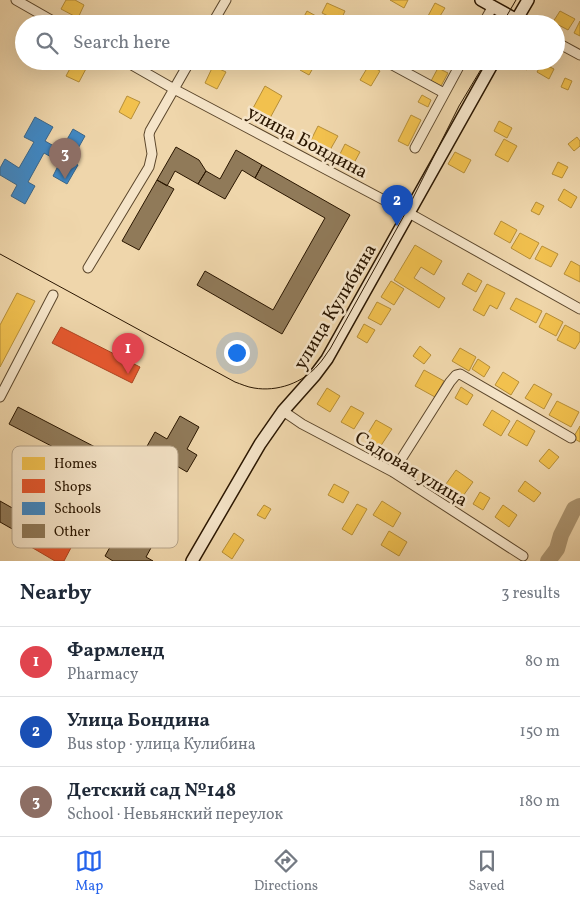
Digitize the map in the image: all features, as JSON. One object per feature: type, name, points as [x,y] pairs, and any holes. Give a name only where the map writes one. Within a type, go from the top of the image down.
[{"type":"main road","points":[[481,0],[499,5],[510,15]]},
{"type":"main road","points":[[521,15],[528,0]]},
{"type":"main road","name":"улица Кулибина","points":[[192,561],[260,444],[283,411],[315,375],[326,359],[489,70]]},
{"type":"street","points":[[16,0],[42,15]]},
{"type":"street","points":[[217,15],[226,0]]},
{"type":"street","points":[[491,15],[499,5]]},
{"type":"street","points":[[565,47],[580,55]]},
{"type":"street","name":"улица Бондина","points":[[141,70],[408,213],[580,309]]},
{"type":"street","points":[[88,268],[149,167],[152,154],[150,131],[185,70]]},
{"type":"street","points":[[402,70],[444,93]]},
{"type":"street","points":[[416,148],[457,70]]},
{"type":"street","points":[[0,397],[53,296]]},
{"type":"street","points":[[393,472],[450,382],[456,375],[460,374],[571,438]]},
{"type":"street","name":"Садовая улица","points":[[283,411],[302,424],[393,472],[523,556]]},
{"type":"building: Homes","points":[[66,0],[75,0],[84,5],[79,15],[72,15],[61,9]]},
{"type":"building: Homes","points":[[390,0],[408,0],[404,8]]},
{"type":"building: Homes","points":[[327,3],[345,11],[343,15],[326,15],[322,13]]},
{"type":"building: Homes","points":[[435,3],[445,8],[441,15],[429,15]]},
{"type":"building: Homes","points":[[307,11],[314,15],[305,15]]},
{"type":"building: Homes","points":[[560,11],[575,19],[568,30],[565,28],[565,15],[557,15]]},
{"type":"building: Homes","points":[[580,21],[580,36],[574,33]]},
{"type":"building: Homes","points":[[69,70],[85,70],[79,82],[66,76]]},
{"type":"building: Homes","points":[[211,70],[226,72],[217,89],[205,83]]},
{"type":"building: Homes","points":[[300,70],[312,70],[309,75]]},
{"type":"building: Homes","points":[[366,70],[380,71],[371,86],[360,80]]},
{"type":"building: Homes","points":[[437,70],[448,73],[441,86],[431,81]]},
{"type":"building: Homes","points":[[538,70],[554,70],[549,79],[537,72]]},
{"type":"building: Homes","points":[[565,78],[572,81],[568,90],[561,87]]},
{"type":"building: Homes","points":[[265,86],[282,96],[269,120],[252,110]]},
{"type":"building: Homes","points":[[422,95],[431,100],[428,107],[418,102]]},
{"type":"building: Homes","points":[[127,96],[140,102],[131,119],[119,112]]},
{"type":"building: Homes","points":[[411,115],[421,120],[408,146],[398,141]]},
{"type":"building: Homes","points":[[499,121],[512,128],[507,138],[494,131]]},
{"type":"building: Homes","points":[[318,126],[338,136],[330,150],[311,140]]},
{"type":"building: Homes","points":[[577,137],[580,141],[580,146],[574,151],[568,144]]},
{"type":"building: Homes","points":[[504,139],[517,146],[508,162],[495,155]]},
{"type":"building: Homes","points":[[345,144],[360,152],[354,163],[339,156]]},
{"type":"building: Homes","points":[[455,152],[471,160],[464,173],[448,164]]},
{"type":"building: Homes","points":[[558,162],[568,167],[562,178],[552,174]]},
{"type":"building: Homes","points":[[564,189],[577,197],[571,208],[558,200]]},
{"type":"building: Homes","points":[[536,202],[544,206],[539,215],[531,211]]},
{"type":"building: Homes","points":[[501,221],[517,230],[510,243],[494,234]]},
{"type":"building: Homes","points":[[520,233],[539,243],[530,259],[511,248]]},
{"type":"building: Homes","points":[[415,245],[442,261],[434,275],[421,267],[414,278],[445,298],[439,308],[394,280]]},
{"type":"building: Homes","points":[[542,246],[558,254],[551,267],[535,259]]},
{"type":"building: Homes","points":[[571,261],[580,266],[580,282],[564,274]]},
{"type":"building: Homes","points":[[468,273],[482,281],[476,292],[462,284]]},
{"type":"building: Homes","points":[[391,281],[404,289],[394,305],[381,297]]},
{"type":"building: Homes","points":[[487,284],[505,293],[497,309],[490,305],[484,316],[473,310]]},
{"type":"building: Homes","points":[[17,293],[35,301],[0,367],[0,325]]},
{"type":"building: Homes","points":[[516,298],[542,311],[536,323],[510,309]]},
{"type":"building: Homes","points":[[377,302],[391,309],[381,325],[368,318]]},
{"type":"building: Homes","points":[[546,313],[563,322],[556,336],[539,327]]},
{"type":"building: Homes","points":[[364,324],[375,330],[367,343],[357,337]]},
{"type":"building: Homes","points":[[565,325],[580,333],[580,341],[575,349],[557,340]]},
{"type":"building: Homes","points":[[420,346],[431,355],[424,364],[413,356]]},
{"type":"building: Homes","points":[[460,348],[476,357],[469,371],[452,361]]},
{"type":"building: Homes","points":[[478,359],[490,367],[484,377],[472,369]]},
{"type":"building: Homes","points":[[424,370],[444,381],[435,397],[415,386]]},
{"type":"building: Homes","points":[[503,372],[519,382],[511,395],[495,385]]},
{"type":"building: Homes","points":[[534,384],[552,394],[544,409],[525,398]]},
{"type":"building: Homes","points":[[461,387],[473,395],[467,405],[455,398]]},
{"type":"building: Homes","points":[[327,388],[340,396],[330,412],[317,404]]},
{"type":"building: Homes","points":[[557,401],[579,412],[571,427],[549,415]]},
{"type":"building: Homes","points":[[351,406],[364,413],[354,429],[341,422]]},
{"type":"building: Homes","points":[[492,410],[510,421],[501,436],[483,425]]},
{"type":"building: Homes","points":[[376,420],[392,429],[380,447],[365,438]]},
{"type":"building: Homes","points":[[517,420],[535,431],[527,446],[508,435]]},
{"type":"building: Homes","points":[[580,426],[580,442],[573,438]]},
{"type":"building: Homes","points":[[549,449],[559,457],[549,469],[539,461]]},
{"type":"building: Homes","points":[[456,470],[473,482],[463,496],[446,484]]},
{"type":"building: Homes","points":[[525,481],[541,493],[534,502],[518,491]]},
{"type":"building: Homes","points":[[334,484],[349,492],[343,503],[328,495]]},
{"type":"building: Homes","points":[[480,492],[490,498],[483,510],[473,504]]},
{"type":"building: Homes","points":[[382,501],[401,513],[393,527],[373,515]]},
{"type":"building: Homes","points":[[357,504],[367,509],[352,535],[342,529]]},
{"type":"building: Homes","points":[[264,505],[271,509],[265,519],[257,515]]},
{"type":"building: Homes","points":[[503,505],[517,515],[509,527],[495,517]]},
{"type":"building: Homes","points":[[389,531],[407,542],[399,556],[381,545]]},
{"type":"building: Homes","points":[[234,533],[244,540],[232,559],[222,552]]},
{"type":"building: Shops","points":[[61,327],[140,367],[132,383],[52,343]]},
{"type":"building: Shops","points":[[33,548],[71,548],[64,561],[55,561]]},
{"type":"building: Schools","points":[[35,117],[53,127],[45,141],[61,150],[73,129],[85,136],[71,161],[78,165],[67,184],[53,176],[60,162],[44,153],[28,182],[35,186],[25,204],[11,196],[17,185],[0,175],[0,168],[5,159],[19,168],[34,142],[24,137]]},
{"type":"building: Other","points":[[176,147],[199,160],[206,171],[198,184],[175,171],[167,186],[157,180]]},
{"type":"building: Other","points":[[236,150],[262,165],[255,178],[242,170],[225,199],[198,184],[206,171],[220,179]]},
{"type":"building: Other","points":[[262,165],[350,215],[282,334],[197,285],[205,271],[273,310],[325,218],[255,178]]},
{"type":"building: Other","points":[[157,180],[174,189],[139,250],[122,241]]},
{"type":"building: Other","points":[[18,407],[93,446],[51,446],[9,424]]},
{"type":"building: Other","points":[[180,416],[199,427],[187,449],[197,455],[187,472],[178,467],[178,446],[147,446],[155,432],[167,439]]},
{"type":"building: Other","points":[[0,501],[12,508],[12,529],[0,522]]},
{"type":"building: Other","points":[[110,548],[151,548],[146,557],[153,561],[113,561],[105,556]]},
{"type":"waterway","points":[[548,561],[557,549],[561,535],[574,509],[580,506]]},
{"type":"tram line","points":[[507,15],[516,0]]},
{"type":"tram line","points":[[0,254],[235,382],[263,389],[289,385],[312,371],[330,349],[406,212],[459,106],[481,70]]},
{"type":"place","name":"Детский сад №148","points":[[65,179]]},
{"type":"place","name":"Улица Бондина","points":[[397,226]]},
{"type":"place","name":"Фармленд","points":[[128,374]]}]
